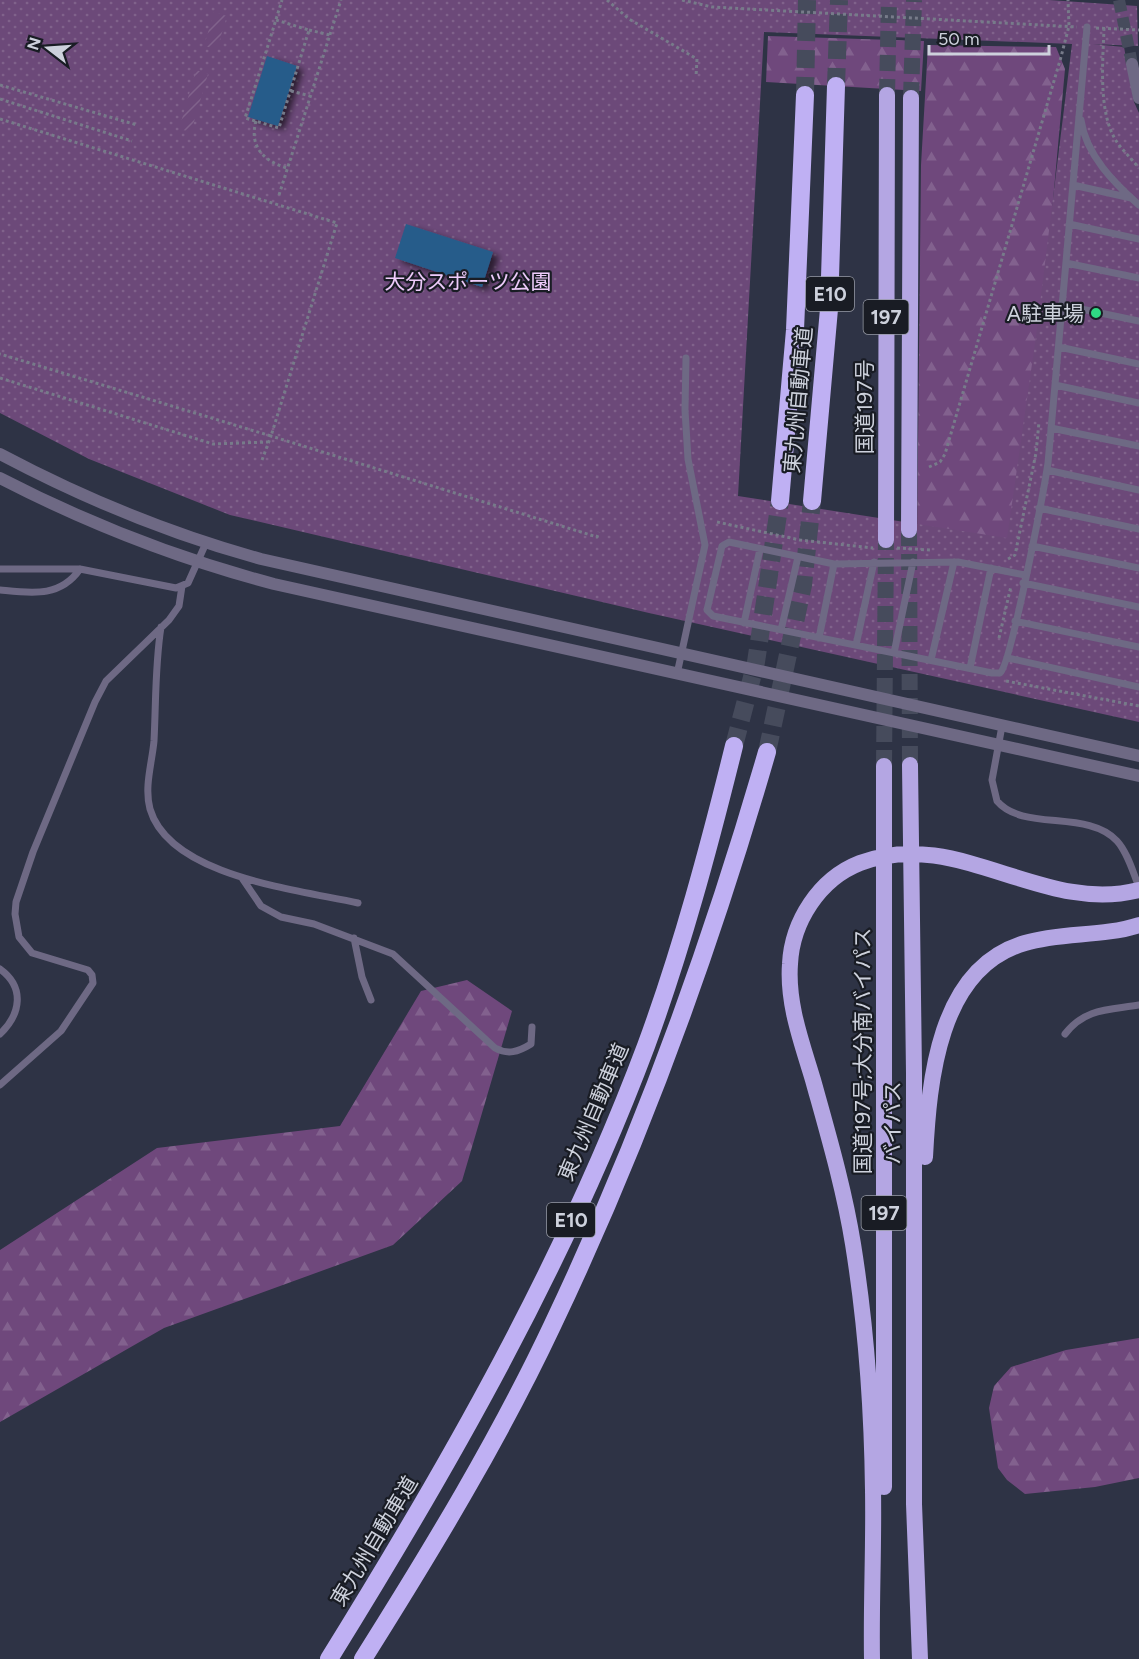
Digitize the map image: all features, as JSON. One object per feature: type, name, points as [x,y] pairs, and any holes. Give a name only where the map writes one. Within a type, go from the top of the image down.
[{"type":"highway","name":"東九州自動車道","points":[[812,501],[829,309],[836,86]]},
{"type":"highway","name":"東九州自動車道","points":[[780,501],[795,330],[805,95]]},
{"type":"highway","name":"国道197号","points":[[887,95],[888,545]]},
{"type":"highway","name":"197","points":[[909,530],[911,98]]},
{"type":"highway","name":"東九州自動車道","points":[[329,1659],[455,1449],[529,1310],[598,1164],[645,1047],[678,954],[734,746]]},
{"type":"highway","name":"E10","points":[[363,1659],[479,1464],[552,1326],[617,1184],[680,1025],[737,855],[767,752]]},
{"type":"highway","name":"バイパス","points":[[910,765],[914,1084],[914,1445],[917,1624],[920,1659]]},
{"type":"highway","name":"国道197号;大分南バイパス","points":[[882,1659],[884,766]]},
{"type":"highway","points":[[872,1659],[873,1489],[869,1378],[858,1277],[840,1179],[797,1024],[790,977],[795,938],[811,903],[829,883],[856,865],[888,855],[914,852],[952,858],[1065,892],[1110,896],[1137,884]]},
{"type":"highway","points":[[914,1445],[919,1378],[920,1231],[926,1128],[937,1060],[948,1020],[962,991],[980,968],[1003,952],[1026,942],[1139,925]]},
{"type":"street","points":[[1132,64],[1139,98]]},
{"type":"street","points":[[0,454],[113,508],[206,543],[295,567],[1139,756]]},
{"type":"street","points":[[0,478],[88,520],[198,562],[316,594],[1139,776]]},
{"type":"lane","points":[[1083,27],[1079,112],[1047,470],[1032,546],[1024,579],[1008,658],[1005,668],[1000,673],[970,668],[744,623],[713,616],[707,610],[721,548],[729,542],[834,564],[954,562],[991,568],[1024,579],[1139,607]]},
{"type":"lane","points":[[1079,112],[1086,141],[1105,170],[1139,205]]},
{"type":"lane","points":[[1073,185],[1131,198]]},
{"type":"lane","points":[[1069,224],[1139,239]]},
{"type":"lane","points":[[1066,263],[1139,278]]},
{"type":"lane","points":[[1062,305],[1139,321]]},
{"type":"lane","points":[[1059,347],[1139,364]]},
{"type":"lane","points":[[676,674],[705,545],[688,459],[685,410],[686,358]]},
{"type":"lane","points":[[1055,385],[1139,403]]},
{"type":"lane","points":[[1052,428],[1139,446]]},
{"type":"lane","points":[[1047,470],[1139,490]]},
{"type":"lane","points":[[1039,508],[1139,529]]},
{"type":"lane","points":[[0,568],[80,569],[176,588],[188,583],[206,543]]},
{"type":"lane","points":[[705,545],[721,548]]},
{"type":"lane","points":[[1032,546],[1139,568]]},
{"type":"lane","points":[[744,623],[760,549]]},
{"type":"lane","points":[[781,630],[798,557]]},
{"type":"lane","points":[[856,645],[874,562]]},
{"type":"lane","points":[[894,653],[913,562]]},
{"type":"lane","points":[[931,660],[954,562]]},
{"type":"lane","points":[[819,638],[834,564]]},
{"type":"lane","points":[[970,668],[991,568]]},
{"type":"lane","points":[[0,590],[40,593],[52,591],[65,585],[80,569]]},
{"type":"lane","points":[[0,1085],[61,1031],[93,984],[92,975],[88,970],[40,957],[24,945],[15,924],[16,902],[33,852],[95,702],[106,681],[179,606],[182,586]]},
{"type":"lane","points":[[1015,621],[1139,647]]},
{"type":"lane","points":[[161,627],[156,656],[154,740],[148,792],[155,822],[185,853],[210,867],[242,878],[358,903]]},
{"type":"lane","points":[[1008,658],[1139,687]]},
{"type":"lane","points":[[1002,726],[992,780],[994,795],[1002,807],[1016,814],[1078,824],[1103,831],[1120,845],[1137,884]]},
{"type":"lane","points":[[242,878],[261,906],[281,917],[314,924],[393,954],[495,1048],[504,1053],[514,1053],[531,1044],[532,1027]]},
{"type":"lane","points":[[354,938],[362,977],[371,1000]]},
{"type":"lane","points":[[0,969],[13,981],[18,993],[18,1008],[10,1024],[0,1034]]},
{"type":"lane","points":[[1065,1034],[1076,1019],[1094,1012],[1139,1005]]},
{"type":"path","points":[[282,0],[245,118],[279,128],[309,30]]},
{"type":"path","points":[[279,195],[341,0]]},
{"type":"path","points":[[607,0],[629,19],[698,59],[696,77]]},
{"type":"path","points":[[682,0],[712,7],[1139,30]]},
{"type":"path","points":[[929,467],[940,462],[945,454],[1070,26],[1068,0]]},
{"type":"path","points":[[276,20],[330,35]]},
{"type":"path","points":[[1078,33],[1083,27]]},
{"type":"path","points":[[1104,28],[1102,75],[1106,107],[1114,138],[1139,168]]},
{"type":"path","points":[[0,85],[137,125]]},
{"type":"path","points":[[291,91],[310,96]]},
{"type":"path","points":[[0,99],[132,141]]},
{"type":"path","points":[[0,119],[337,223],[262,460]]},
{"type":"path","points":[[256,121],[253,132],[260,154],[275,164],[287,168]]},
{"type":"path","points":[[0,354],[597,537],[599,532]]},
{"type":"path","points":[[0,378],[213,444],[268,442]]},
{"type":"path","points":[[999,558],[1009,559],[1015,555],[1036,453],[1039,418]]},
{"type":"path","points":[[717,522],[809,541],[940,550]]},
{"type":"path","points":[[1004,681],[1139,706]]},
{"type":"green space","name":"大分スポーツ公園","points":[[0,0],[1049,0],[1137,6],[1138,46],[1093,44],[1124,47],[1134,102],[1139,113],[1139,722],[649,613],[230,515],[89,459],[0,413]],"holes":[[[764,32],[1072,44],[1036,336],[1007,538],[738,496]]]},
{"type":"green space","points":[[214,12],[227,16],[217,49],[204,46]]},
{"type":"green space","points":[[768,36],[924,41],[921,91],[766,82]]},
{"type":"green space","points":[[928,45],[1056,47],[1065,69],[1031,442],[1011,547],[917,539],[921,165]]},
{"type":"green space","points":[[196,70],[208,74],[191,132],[179,129]]},
{"type":"green space","points":[[467,980],[512,1011],[462,1181],[393,1245],[164,1328],[0,1422],[0,1250],[157,1148],[340,1126],[421,991]]},
{"type":"green space","points":[[1139,1338],[1139,1478],[1095,1487],[1025,1494],[1007,1480],[998,1468],[989,1408],[994,1386],[1011,1367],[1066,1350]]},
{"type":"building","points":[[267,56],[297,66],[278,126],[248,117]]},
{"type":"building","points":[[406,224],[493,252],[482,287],[395,258]]},
{"type":"tunnel","points":[[805,95],[807,0]]},
{"type":"tunnel","points":[[836,86],[839,0]]},
{"type":"tunnel","points":[[887,95],[889,0]]},
{"type":"tunnel","points":[[911,98],[914,0]]},
{"type":"tunnel","points":[[1119,0],[1132,64]]},
{"type":"tunnel","points":[[734,746],[756,662],[780,501]]},
{"type":"tunnel","points":[[767,752],[803,585],[812,501]]},
{"type":"tunnel","points":[[909,530],[910,765]]},
{"type":"tunnel","points":[[884,766],[886,540]]},
{"type":"place","name":"A駐車場","points":[[1096,313]]}]
